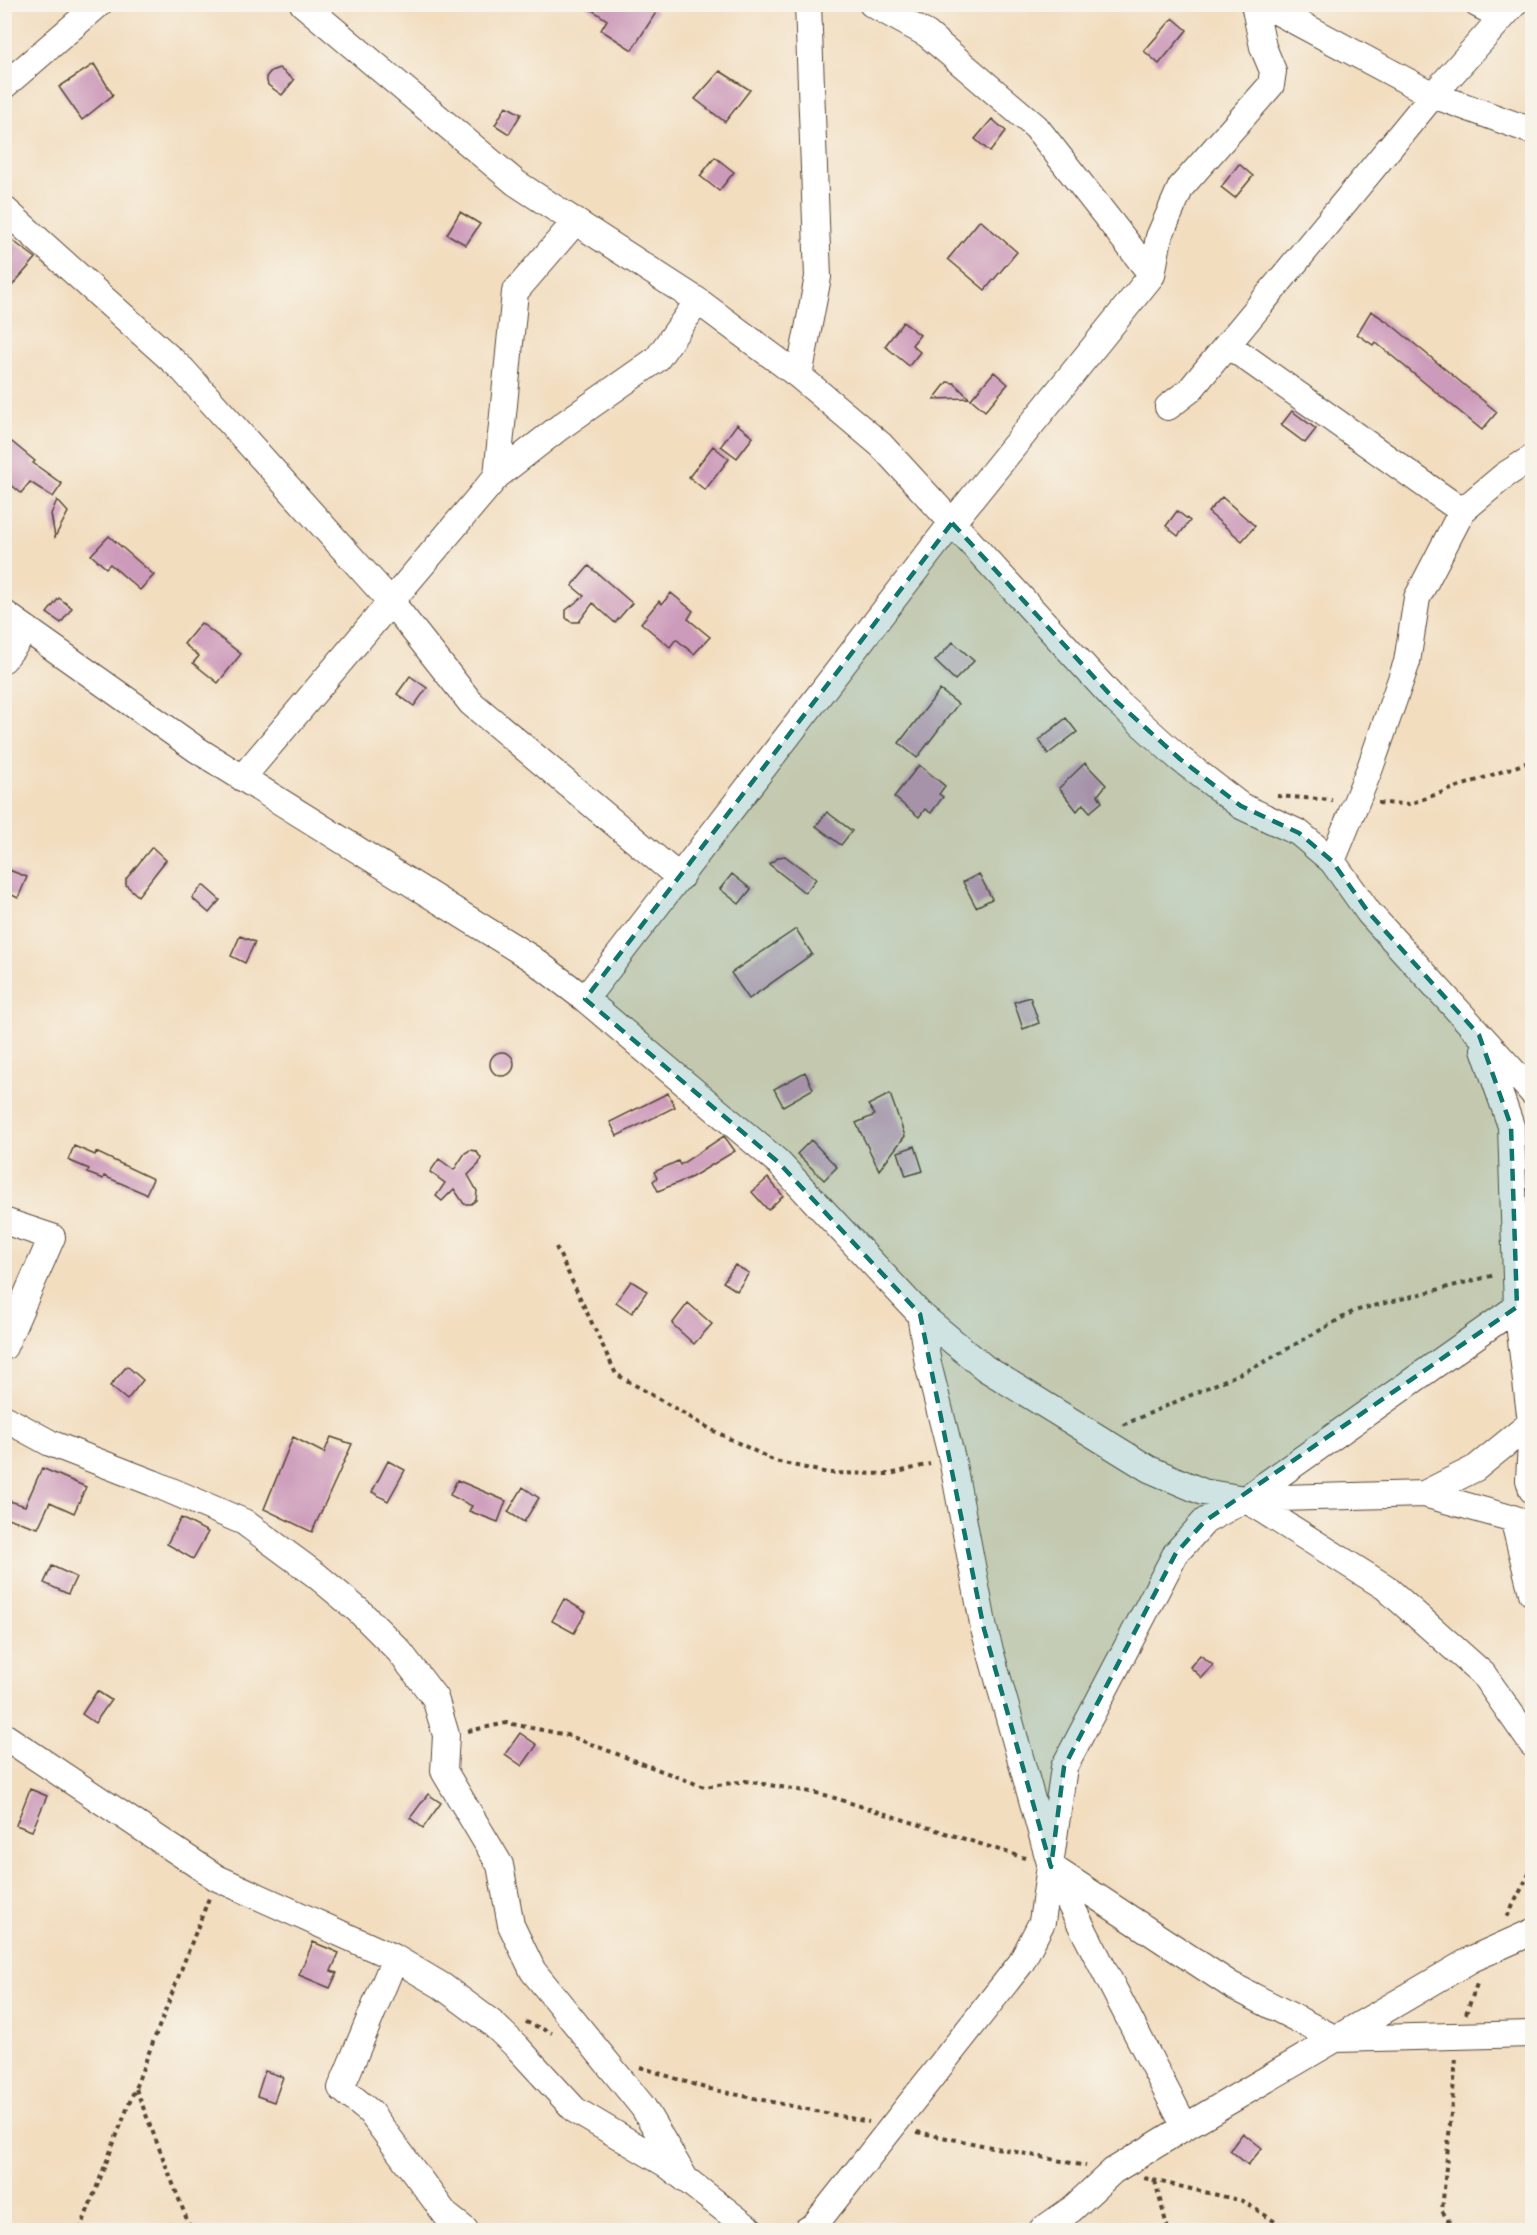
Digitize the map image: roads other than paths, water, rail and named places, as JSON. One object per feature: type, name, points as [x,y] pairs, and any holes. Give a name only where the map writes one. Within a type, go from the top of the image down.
[{"type":"street","points":[[4,86],[99,4]]},
{"type":"street","points":[[303,4],[516,183],[698,301],[799,376],[881,445],[1116,701],[1180,759],[1241,806],[1299,833],[1332,861],[1369,913],[1533,1092]]},
{"type":"street","points":[[799,376],[818,277],[808,4]]},
{"type":"street","points":[[872,4],[927,34],[1036,127],[1152,275]]},
{"type":"street","points":[[585,999],[952,523],[1152,275],[1159,237],[1180,187],[1271,85],[1273,71],[1263,46],[1254,4]]},
{"type":"street","points":[[1263,4],[1433,95],[1533,131]]},
{"type":"street","points":[[1168,407],[1190,390],[1433,95],[1508,11],[1477,4]]},
{"type":"street","points":[[4,209],[183,370],[392,603],[471,703],[680,878]]},
{"type":"street","points":[[497,476],[515,292],[575,222]]},
{"type":"street","points":[[242,778],[497,476],[560,427],[657,359],[698,301]]},
{"type":"street","points":[[1228,345],[1462,512]]},
{"type":"street","points":[[1332,861],[1370,768],[1407,662],[1417,598],[1462,512],[1505,475],[1533,458]]},
{"type":"street","points":[[4,613],[196,749],[531,958],[585,999],[778,1162],[920,1314],[985,1368],[1149,1469],[1203,1492],[1245,1498],[1424,1494],[1523,1521],[1533,1593]]},
{"type":"street","points":[[4,659],[27,629]]},
{"type":"street","points":[[1479,1035],[1511,1126],[1516,1307],[1532,1422],[1529,1480],[1533,1490]]},
{"type":"street","points":[[4,1221],[52,1237],[4,1347]]},
{"type":"street","points":[[807,2230],[814,2226],[1021,1963],[1042,1922],[1064,1767],[1176,1553],[1205,1521],[1245,1498],[1516,1307]]},
{"type":"street","points":[[920,1314],[928,1364],[952,1459],[984,1629],[1051,1867],[1185,2127]]},
{"type":"street","points":[[4,1418],[50,1443],[153,1483],[253,1529],[342,1596],[399,1651],[435,1698],[446,1736],[444,1771],[500,1865],[511,1925],[529,1961],[642,2107],[686,2181]]},
{"type":"street","points":[[1424,1494],[1476,1468],[1532,1422]]},
{"type":"street","points":[[1245,1498],[1385,1587],[1483,1674],[1533,1744]]},
{"type":"street","points":[[5,1736],[217,1878],[396,1958],[442,1986],[492,2023],[575,2110],[633,2142],[751,2230]]},
{"type":"street","points":[[1051,1867],[1231,1985],[1336,2038],[1533,2034]]},
{"type":"street","points":[[1041,2230],[1071,2210],[1113,2171],[1185,2127],[1472,1959],[1533,1932]]},
{"type":"street","points":[[396,1958],[341,2088],[370,2112],[446,2215],[465,2230]]}]
